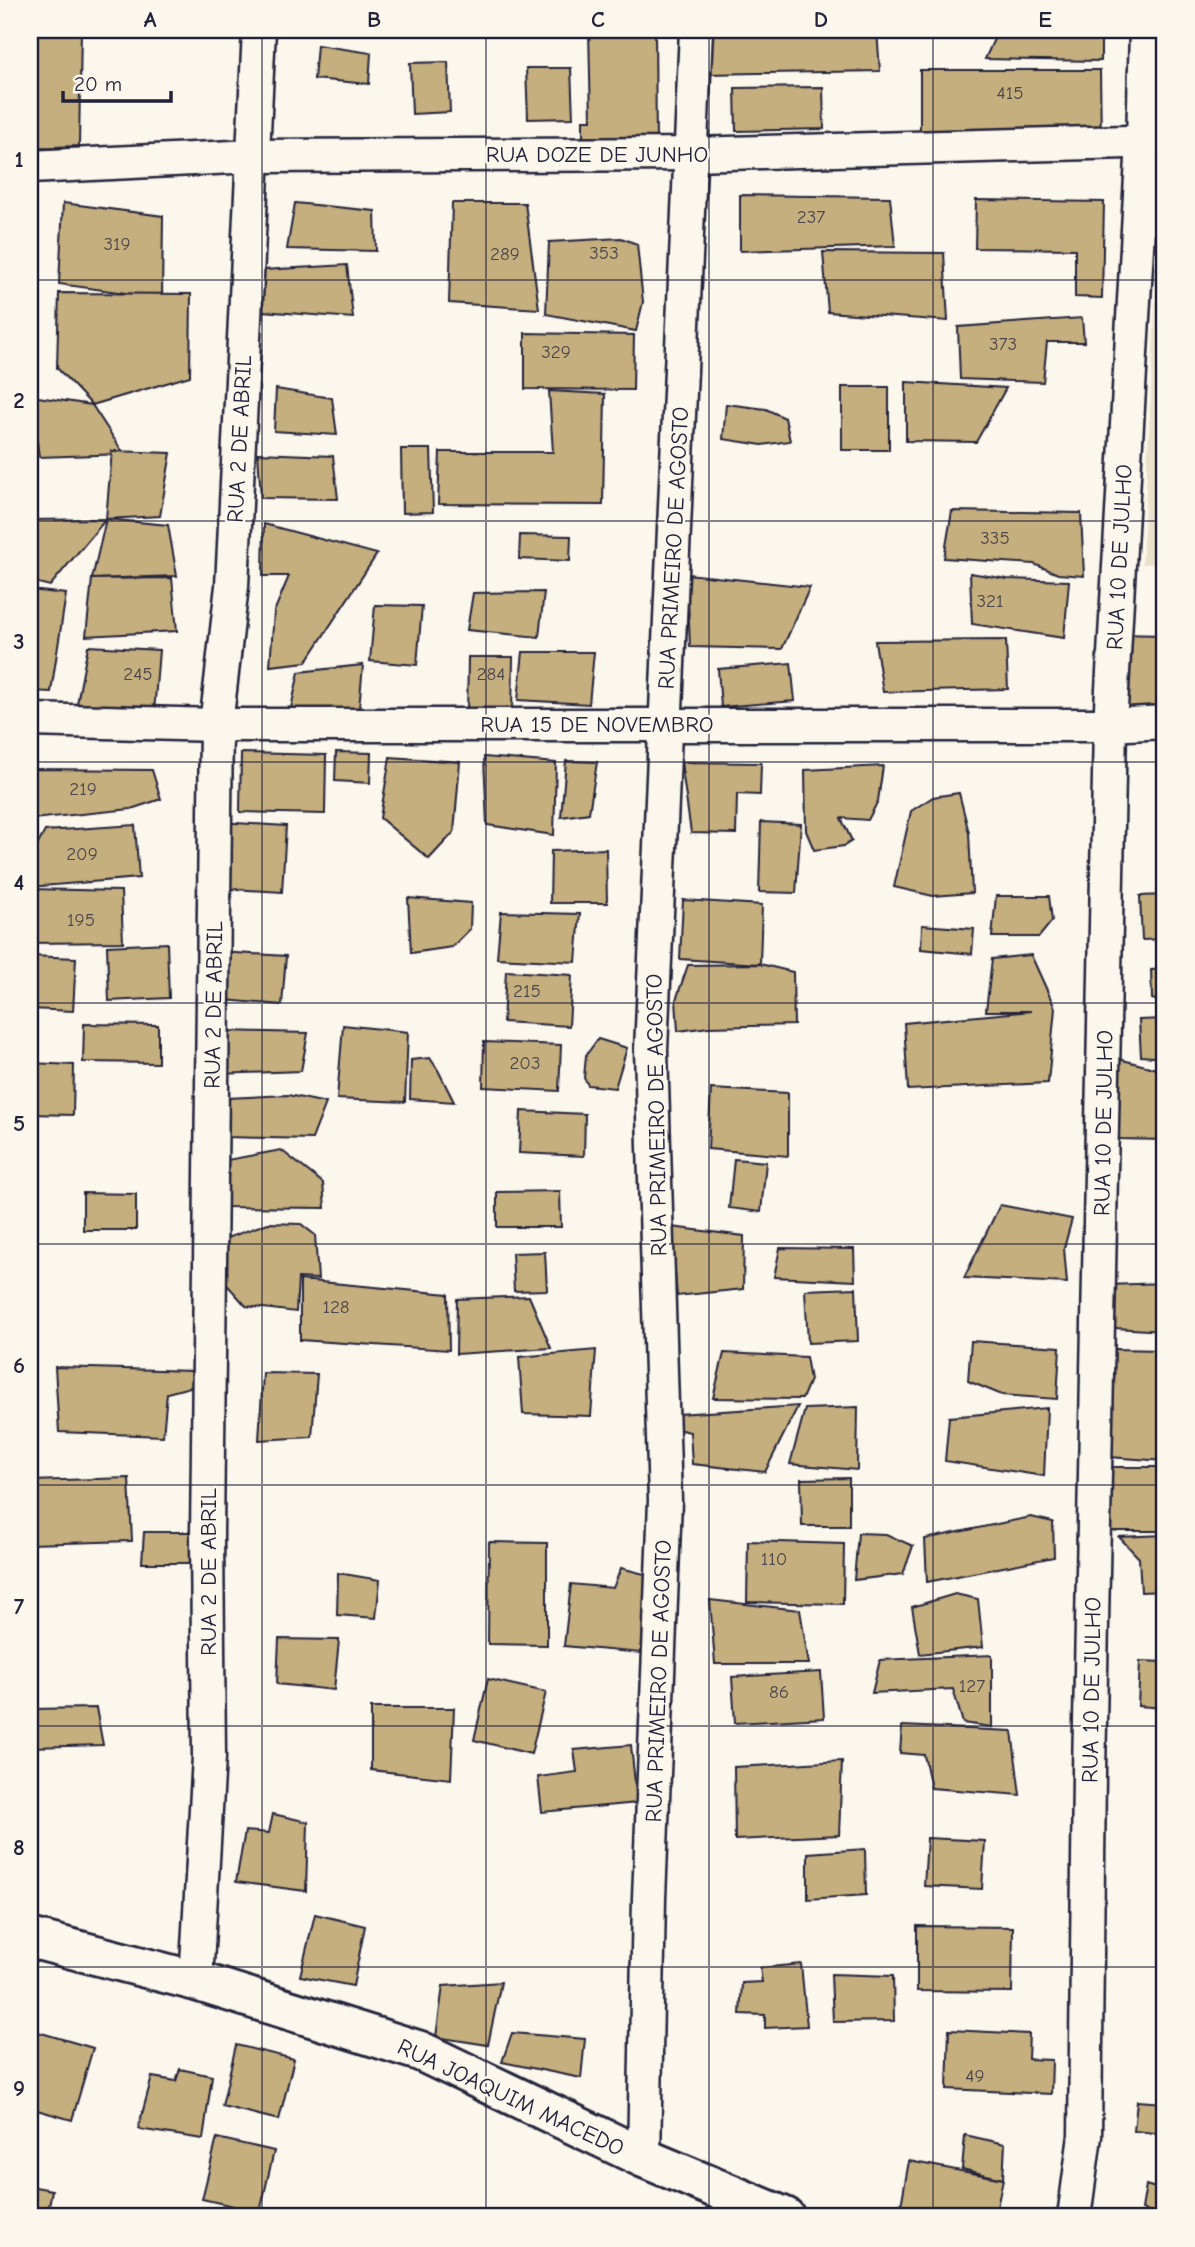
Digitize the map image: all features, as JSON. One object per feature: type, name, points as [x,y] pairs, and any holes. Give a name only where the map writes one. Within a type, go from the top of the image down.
[{"type":"street","name":"RUA 2 DE ABRIL","points":[[196,1981],[209,1757],[207,1522],[216,725],[232,586],[258,30]]},
{"type":"street","name":"RUA PRIMEIRO DE AGOSTO","points":[[643,2158],[649,1898],[665,1501],[651,1050],[696,30]]},
{"type":"street","name":"RUA 10 DE JULHO","points":[[1074,2217],[1085,2136],[1089,1772],[1110,725],[1154,141],[1146,30]]},
{"type":"street","name":"RUA DOZE DE JUNHO","points":[[30,167],[254,156],[692,154],[1154,141]]},
{"type":"street","name":"RUA 15 DE NOVEMBRO","points":[[30,720],[216,725],[1110,725],[1165,722]]},
{"type":"street","name":"RUA JOAQUIM MACEDO","points":[[30,1938],[196,1981],[420,2051],[643,2158],[785,2217]]},
{"type":"shaded area","points":[[1162,177],[1165,177],[1165,563],[1142,564]]},
{"type":"building","points":[[30,30],[81,30],[79,146],[30,148]]},
{"type":"building","points":[[589,30],[655,30],[656,145],[583,146],[583,120],[591,120]]},
{"type":"building","points":[[707,30],[877,30],[880,71],[707,74]]},
{"type":"building","points":[[998,30],[1101,30],[1101,61],[985,59]]},
{"type":"building","points":[[317,45],[371,53],[369,84],[314,79]]},
{"type":"building","points":[[448,62],[450,112],[412,114],[410,63]]},
{"type":"building","points":[[526,68],[571,68],[573,118],[528,119]]},
{"type":"building","points":[[920,70],[1100,70],[1101,140],[920,140]]},
{"type":"building","points":[[823,87],[824,129],[736,131],[735,88]]},
{"type":"building","points":[[740,195],[890,197],[895,246],[740,251]]},
{"type":"building","points":[[976,200],[1104,202],[1102,298],[1075,297],[1075,249],[975,248]]},
{"type":"building","points":[[63,203],[163,216],[162,298],[59,284]]},
{"type":"building","points":[[295,203],[375,211],[376,251],[287,249]]},
{"type":"building","points":[[452,203],[525,203],[539,309],[449,303]]},
{"type":"building","points":[[621,238],[637,244],[643,302],[636,331],[546,314],[549,242]]},
{"type":"building","points":[[823,252],[944,253],[948,321],[828,312]]},
{"type":"building","points":[[30,257],[37,257],[37,321],[30,322]]},
{"type":"building","points":[[347,265],[353,318],[262,311],[263,270]]},
{"type":"building","points":[[59,293],[191,294],[190,376],[92,405],[57,368]]},
{"type":"building","points":[[1082,318],[1084,342],[1047,342],[1043,382],[960,379],[958,327]]},
{"type":"building","points":[[525,333],[634,335],[633,390],[525,389]]},
{"type":"building","points":[[906,382],[1006,388],[976,442],[906,441]]},
{"type":"building","points":[[842,387],[889,387],[889,450],[842,450]]},
{"type":"building","points":[[276,389],[332,398],[337,435],[274,431]]},
{"type":"building","points":[[549,391],[605,394],[603,505],[438,504],[440,452],[553,452]]},
{"type":"building","points":[[31,396],[92,405],[124,454],[39,457]]},
{"type":"building","points":[[726,404],[766,409],[785,418],[790,441],[762,445],[723,439]]},
{"type":"building","points":[[401,449],[431,449],[433,512],[402,513]]},
{"type":"building","points":[[112,451],[171,453],[160,516],[106,519]]},
{"type":"building","points":[[258,453],[333,456],[338,499],[261,498]]},
{"type":"building","points":[[952,511],[1081,513],[1084,576],[1058,574],[1034,564],[944,558]]},
{"type":"building","points":[[106,519],[50,586],[30,581],[30,520]]},
{"type":"building","points":[[106,519],[168,525],[177,576],[92,579]]},
{"type":"building","points":[[264,524],[377,554],[306,662],[270,666],[274,612],[289,576],[263,576]]},
{"type":"building","points":[[520,535],[571,536],[570,561],[519,559]]},
{"type":"building","points":[[970,573],[1007,579],[1069,581],[1064,638],[972,624]]},
{"type":"building","points":[[687,574],[810,587],[782,649],[690,647]]},
{"type":"building","points":[[172,578],[177,631],[86,636],[92,579]]},
{"type":"building","points":[[30,590],[66,594],[51,692],[30,691]]},
{"type":"building","points":[[544,592],[539,637],[467,630],[473,593]]},
{"type":"building","points":[[375,605],[422,606],[417,665],[370,661]]},
{"type":"building","points":[[1116,634],[1165,635],[1165,707],[1118,708]]},
{"type":"building","points":[[1006,640],[1008,689],[883,692],[875,641]]},
{"type":"building","points":[[88,646],[159,650],[154,713],[75,714]]},
{"type":"building","points":[[523,652],[594,652],[589,704],[518,700]]},
{"type":"building","points":[[468,657],[513,657],[512,715],[467,714]]},
{"type":"building","points":[[791,663],[795,701],[721,707],[718,669]]},
{"type":"building","points":[[363,665],[359,709],[291,708],[299,672]]},
{"type":"building","points":[[336,752],[371,753],[370,783],[335,781]]},
{"type":"building","points":[[241,753],[326,755],[325,814],[240,812]]},
{"type":"building","points":[[390,757],[460,762],[454,832],[429,859],[380,818]]},
{"type":"building","points":[[484,757],[556,763],[554,835],[487,825]]},
{"type":"building","points":[[566,761],[597,762],[589,813],[561,817]]},
{"type":"building","points":[[681,762],[761,763],[760,795],[737,794],[736,834],[691,833]]},
{"type":"building","points":[[883,766],[878,801],[868,820],[841,818],[852,841],[844,846],[814,850],[806,831],[805,770]]},
{"type":"building","points":[[34,769],[152,770],[161,799],[131,809],[33,819]]},
{"type":"building","points":[[959,793],[969,833],[972,893],[933,896],[894,887],[911,811],[933,797]]},
{"type":"building","points":[[219,822],[286,826],[282,892],[216,888]]},
{"type":"building","points":[[761,822],[801,824],[796,893],[759,892]]},
{"type":"building","points":[[135,825],[139,878],[30,887],[30,859],[45,831]]},
{"type":"building","points":[[606,849],[607,903],[550,903],[551,851]]},
{"type":"building","points":[[30,889],[121,891],[123,942],[30,943]]},
{"type":"building","points":[[1165,895],[1165,939],[1142,940],[1140,896]]},
{"type":"building","points":[[996,896],[1049,896],[1052,921],[1039,937],[992,937]]},
{"type":"building","points":[[408,898],[471,903],[470,929],[452,947],[411,953]]},
{"type":"building","points":[[683,900],[762,905],[760,964],[680,959]]},
{"type":"building","points":[[501,912],[580,914],[576,962],[497,958]]},
{"type":"building","points":[[922,925],[974,929],[972,954],[921,949]]},
{"type":"building","points":[[167,943],[169,998],[109,1001],[107,946]]},
{"type":"building","points":[[219,952],[286,956],[282,1005],[213,999]]},
{"type":"building","points":[[1031,955],[1055,1008],[1048,1083],[908,1090],[904,1023],[1031,1011],[986,1011],[992,959]]},
{"type":"building","points":[[30,956],[76,958],[73,1011],[30,1009]]},
{"type":"building","points":[[760,964],[793,972],[794,1025],[709,1027],[678,1031],[676,1000],[688,965]]},
{"type":"building","points":[[1165,969],[1165,1003],[1152,999],[1151,970]]},
{"type":"building","points":[[506,971],[572,975],[569,1026],[503,1022]]},
{"type":"building","points":[[1165,1019],[1165,1058],[1141,1056],[1139,1020]]},
{"type":"building","points":[[84,1024],[158,1025],[158,1063],[83,1062]]},
{"type":"building","points":[[343,1025],[408,1032],[405,1102],[337,1099]]},
{"type":"building","points":[[223,1031],[308,1033],[301,1071],[218,1074]]},
{"type":"building","points":[[598,1039],[627,1048],[615,1088],[588,1085],[584,1078],[586,1055]]},
{"type":"building","points":[[484,1042],[561,1045],[559,1091],[483,1087]]},
{"type":"building","points":[[430,1058],[454,1102],[410,1099],[411,1060]]},
{"type":"building","points":[[1115,1058],[1165,1071],[1165,1140],[1118,1139]]},
{"type":"building","points":[[30,1063],[74,1065],[73,1115],[30,1114]]},
{"type":"building","points":[[711,1089],[788,1093],[788,1156],[708,1149]]},
{"type":"building","points":[[288,1095],[326,1103],[312,1139],[226,1137],[227,1098]]},
{"type":"building","points":[[521,1111],[585,1114],[584,1156],[519,1153]]},
{"type":"building","points":[[281,1150],[323,1183],[325,1208],[227,1207],[227,1160]]},
{"type":"building","points":[[734,1159],[766,1162],[761,1212],[729,1208]]},
{"type":"building","points":[[560,1191],[561,1227],[497,1227],[497,1192]]},
{"type":"building","points":[[83,1193],[136,1194],[136,1230],[83,1230]]},
{"type":"building","points":[[1000,1205],[1072,1219],[1064,1248],[1067,1283],[964,1278]]},
{"type":"building","points":[[268,1223],[301,1224],[315,1235],[318,1279],[298,1278],[296,1312],[246,1306],[221,1278],[224,1239]]},
{"type":"building","points":[[671,1227],[744,1236],[743,1289],[677,1296]]},
{"type":"building","points":[[780,1248],[854,1249],[855,1281],[774,1277]]},
{"type":"building","points":[[545,1252],[547,1290],[514,1291],[512,1253]]},
{"type":"building","points":[[300,1280],[448,1294],[449,1350],[300,1340]]},
{"type":"building","points":[[1165,1283],[1165,1331],[1115,1328],[1107,1285]]},
{"type":"building","points":[[856,1288],[858,1341],[808,1343],[805,1290]]},
{"type":"building","points":[[529,1296],[551,1348],[456,1354],[457,1299]]},
{"type":"building","points":[[971,1341],[1060,1347],[1057,1399],[1002,1395],[968,1381]]},
{"type":"building","points":[[1111,1349],[1165,1350],[1165,1461],[1109,1457]]},
{"type":"building","points":[[596,1350],[591,1416],[523,1414],[519,1357]]},
{"type":"building","points":[[724,1353],[806,1357],[810,1380],[802,1399],[713,1398]]},
{"type":"building","points":[[55,1367],[193,1371],[194,1386],[167,1393],[163,1436],[59,1432]]},
{"type":"building","points":[[263,1373],[317,1374],[312,1437],[259,1440]]},
{"type":"building","points":[[798,1406],[765,1472],[692,1464],[690,1432],[677,1429],[678,1414]]},
{"type":"building","points":[[858,1407],[857,1470],[790,1464],[805,1409]]},
{"type":"building","points":[[1047,1408],[1044,1476],[945,1461],[949,1417]]},
{"type":"building","points":[[1110,1467],[1165,1467],[1165,1531],[1110,1531]]},
{"type":"building","points":[[129,1478],[132,1541],[30,1544],[30,1481]]},
{"type":"building","points":[[849,1478],[849,1526],[802,1526],[801,1479]]},
{"type":"building","points":[[1031,1517],[1053,1522],[1054,1557],[927,1582],[925,1539]]},
{"type":"building","points":[[144,1532],[196,1532],[197,1563],[142,1563]]},
{"type":"building","points":[[858,1533],[886,1534],[913,1546],[903,1574],[854,1580]]},
{"type":"building","points":[[1165,1535],[1165,1591],[1141,1592],[1139,1558],[1119,1537]]},
{"type":"building","points":[[748,1541],[844,1544],[843,1604],[747,1602]]},
{"type":"building","points":[[489,1542],[547,1543],[547,1645],[488,1644]]},
{"type":"building","points":[[621,1568],[648,1575],[641,1653],[564,1646],[571,1584],[613,1588]]},
{"type":"building","points":[[338,1573],[380,1580],[376,1618],[337,1615]]},
{"type":"building","points":[[955,1594],[978,1599],[983,1647],[920,1654],[912,1607]]},
{"type":"building","points":[[710,1600],[800,1610],[809,1664],[715,1664]]},
{"type":"building","points":[[279,1639],[339,1640],[334,1690],[277,1684]]},
{"type":"building","points":[[992,1655],[992,1727],[963,1723],[953,1689],[872,1693],[880,1660]]},
{"type":"building","points":[[1140,1661],[1165,1662],[1165,1708],[1138,1706]]},
{"type":"building","points":[[821,1672],[824,1718],[735,1723],[732,1677]]},
{"type":"building","points":[[488,1679],[546,1692],[531,1754],[474,1740]]},
{"type":"building","points":[[96,1708],[103,1745],[30,1747],[30,1709]]},
{"type":"building","points":[[371,1708],[454,1708],[451,1779],[371,1770]]},
{"type":"building","points":[[902,1726],[1012,1731],[1020,1795],[931,1788],[924,1755],[900,1753]]},
{"type":"building","points":[[631,1745],[637,1803],[542,1812],[538,1777],[577,1772],[574,1750]]},
{"type":"building","points":[[842,1761],[839,1835],[735,1840],[734,1767]]},
{"type":"building","points":[[273,1814],[308,1822],[306,1891],[236,1882],[245,1831],[269,1833]]},
{"type":"building","points":[[927,1838],[985,1841],[982,1889],[924,1886]]},
{"type":"building","points":[[865,1849],[866,1895],[808,1899],[808,1853]]},
{"type":"building","points":[[315,1914],[365,1926],[353,1986],[300,1976]]},
{"type":"building","points":[[917,1926],[1013,1927],[1012,1992],[917,1991]]},
{"type":"building","points":[[801,1964],[807,2026],[765,2028],[765,2015],[740,2014],[742,1983],[762,1982],[760,1968]]},
{"type":"building","points":[[831,1974],[893,1976],[894,2021],[833,2022]]},
{"type":"building","points":[[501,1982],[488,2045],[436,2037],[443,1986]]},
{"type":"building","points":[[31,2030],[93,2048],[72,2120],[30,2108]]},
{"type":"building","points":[[949,2030],[1029,2034],[1028,2059],[1052,2060],[1051,2094],[947,2089]]},
{"type":"building","points":[[512,2033],[585,2039],[581,2078],[502,2062]]},
{"type":"building","points":[[236,2045],[294,2059],[279,2120],[222,2106]]},
{"type":"building","points":[[180,2069],[212,2076],[203,2139],[138,2129],[152,2077],[176,2081]]},
{"type":"building","points":[[1137,2101],[1165,2103],[1165,2134],[1134,2131]]},
{"type":"building","points":[[965,2135],[1005,2144],[1003,2179],[962,2169]]},
{"type":"building","points":[[217,2138],[274,2151],[260,2212],[202,2199]]},
{"type":"building","points":[[909,2161],[1003,2179],[995,2217],[899,2217]]},
{"type":"building","points":[[1146,2185],[1165,2191],[1165,2217],[1158,2217],[1142,2209]]},
{"type":"building","points":[[30,2186],[52,2190],[47,2217],[30,2217]]}]
